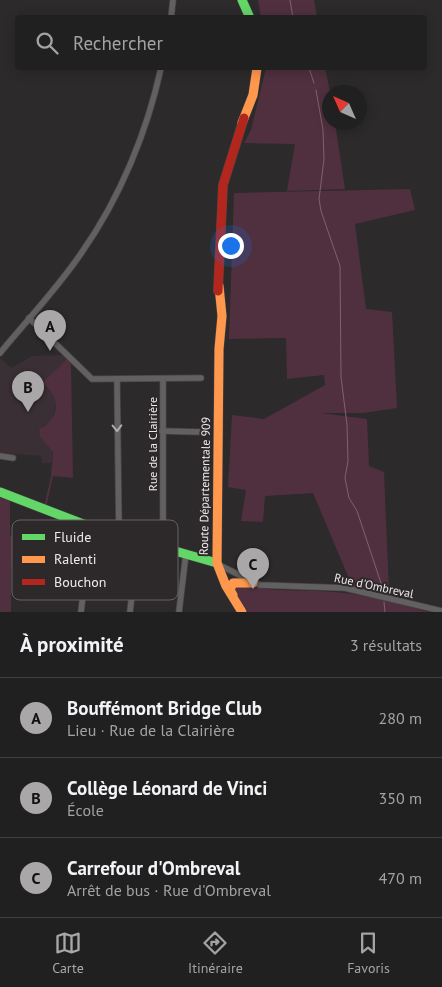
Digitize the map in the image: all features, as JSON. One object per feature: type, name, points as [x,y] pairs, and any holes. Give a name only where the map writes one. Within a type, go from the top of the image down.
[{"type":"main road","points":[[242,0],[250,15]]},
{"type":"main road","points":[[247,0],[251,15]]},
{"type":"main road","name":"Route Départementale 909","points":[[239,608],[217,563],[219,349],[222,316],[219,286],[221,206],[227,167],[253,95],[255,70]]},
{"type":"main road","points":[[0,492],[73,520]]},
{"type":"main road","points":[[178,551],[217,563]]},
{"type":"main road","points":[[239,608],[230,590],[233,583],[253,583]]},
{"type":"street","points":[[171,15],[173,0]]},
{"type":"street","points":[[0,353],[82,253],[114,198],[147,118],[160,70]]},
{"type":"street","name":"Rue de la Clairière","points":[[29,318],[90,378],[163,378],[163,520]]},
{"type":"street","points":[[163,378],[201,378]]},
{"type":"street","points":[[117,379],[119,520]]},
{"type":"street","points":[[162,431],[202,432]]},
{"type":"street","points":[[0,456],[13,458]]},
{"type":"street","points":[[179,612],[186,553]]},
{"type":"street","name":"Rue d'Ombreval","points":[[217,563],[253,583],[267,586],[345,588],[442,611]]},
{"type":"shaded area","points":[[258,0],[314,0],[317,15],[261,15]]},
{"type":"shaded area","points":[[266,70],[325,70],[329,85],[322,85],[322,130],[336,130],[345,189],[287,191],[295,144],[244,143],[251,130]]},
{"type":"shaded area","points":[[410,189],[415,210],[355,224],[366,309],[392,312],[397,408],[363,413],[321,413],[367,419],[369,466],[384,472],[389,591],[353,588],[313,493],[265,496],[263,522],[241,521],[246,490],[228,487],[232,415],[264,419],[325,385],[324,375],[287,379],[286,338],[229,339],[234,193]]},
{"type":"shaded area","points":[[63,355],[67,359],[42,383],[53,392],[56,402],[52,420],[39,429],[40,437],[53,452],[51,463],[42,463],[41,456],[0,453],[0,358],[11,368],[32,356]]},
{"type":"shaded area","points":[[67,359],[71,364],[73,478],[53,476],[46,508],[44,507],[51,476],[53,452],[40,437],[39,429],[51,419],[56,407],[53,394],[42,383]]},
{"type":"shaded area","points":[[0,497],[10,501],[12,567],[11,612],[0,612]]},
{"type":"shaded area","points":[[239,584],[275,590],[347,593],[430,612],[248,612],[233,589]]},
{"type":"waterway","points":[[290,0],[292,15]]},
{"type":"waterway","points":[[310,70],[314,83]]},
{"type":"waterway","points":[[316,90],[323,130],[324,159],[319,199],[321,211],[340,266],[341,377],[347,425],[348,461],[345,478],[349,498],[357,511],[384,592]]},
{"type":"waterway","points":[[384,602],[385,612]]},
{"type":"traffic: fast","points":[[242,0],[249,15]]},
{"type":"traffic: fast","points":[[0,492],[73,520]]},
{"type":"traffic: fast","points":[[178,552],[217,563]]},
{"type":"traffic: slow","points":[[242,123],[253,95],[257,70]]},
{"type":"traffic: slow","points":[[219,286],[222,316],[219,349],[217,563],[226,586],[242,612]]},
{"type":"traffic: slow","points":[[233,595],[230,590],[233,583],[253,583]]},
{"type":"traffic: jam","points":[[218,291],[223,185],[244,118]]},
{"type":"place","name":"Bouffémont Bridge Club","points":[[50,351]]},
{"type":"place","name":"Collège Léonard de Vinci","points":[[28,412]]},
{"type":"place","name":"Carrefour d'Ombreval","points":[[253,589]]}]
